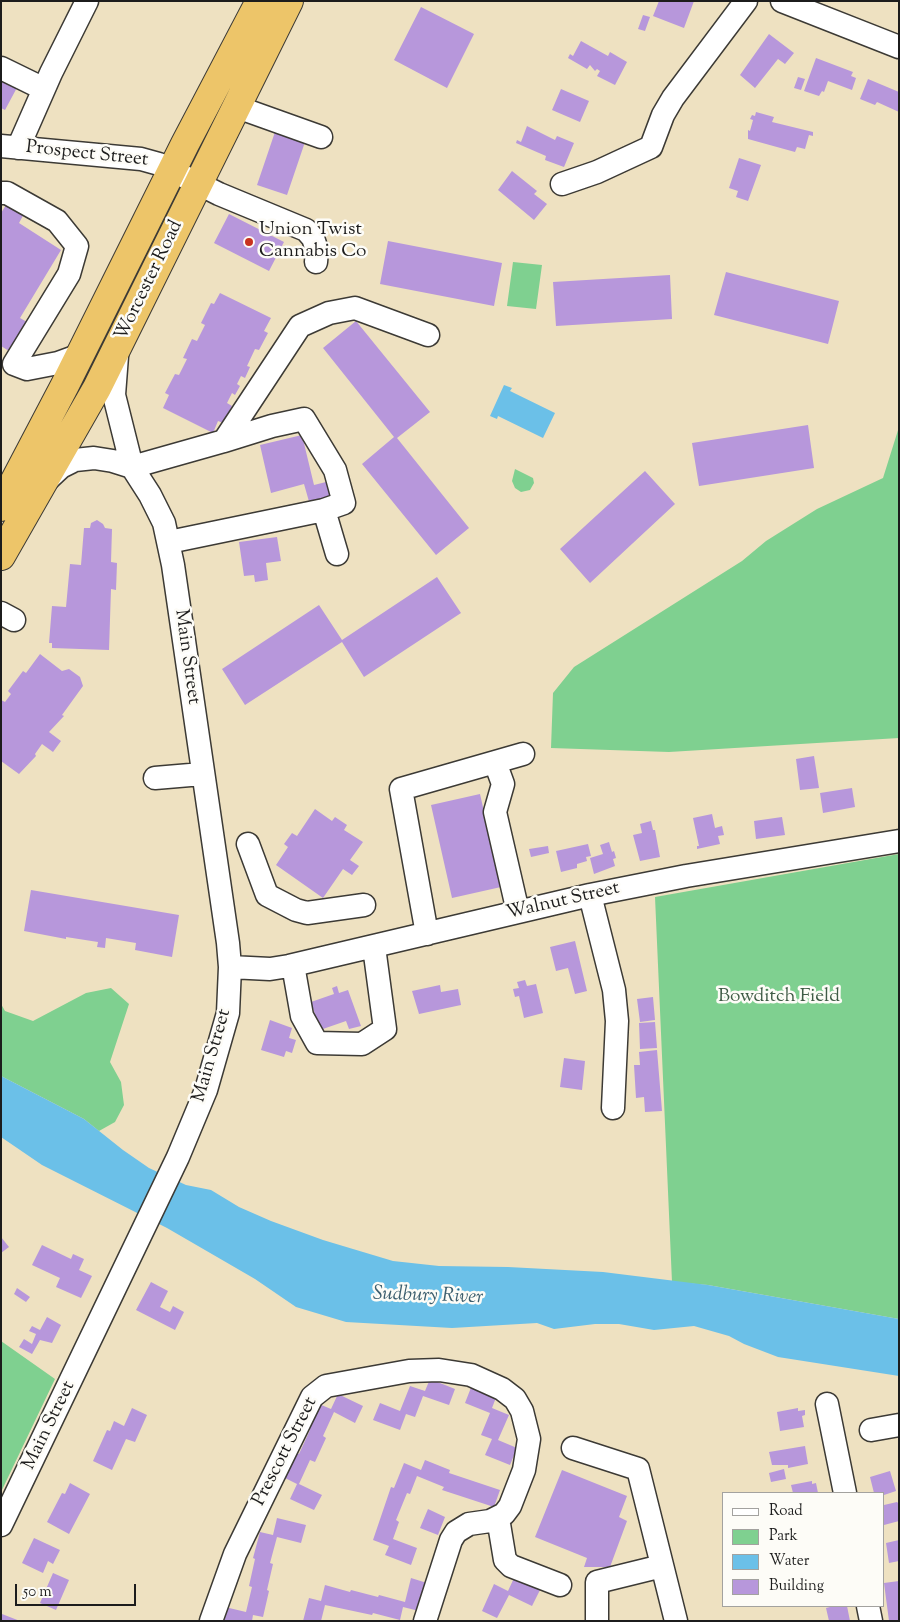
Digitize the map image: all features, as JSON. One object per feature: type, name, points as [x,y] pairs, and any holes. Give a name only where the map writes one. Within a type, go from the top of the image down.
[{"type":"highway","name":"Worcester Road","points":[[4,495],[80,355],[260,1]]},
{"type":"highway","name":"Worcester Road","points":[[1,556],[46,481],[119,345],[289,1]]},
{"type":"street","points":[[10,147],[44,89],[87,1]]},
{"type":"street","points":[[562,184],[597,172],[651,147],[663,115],[673,98],[746,1]]},
{"type":"street","points":[[782,1],[899,47]]},
{"type":"street","points":[[1,68],[44,89]]},
{"type":"street","points":[[236,107],[321,137]]},
{"type":"street","name":"Prospect Street","points":[[10,147],[141,159],[173,169],[218,194],[306,230],[313,238],[316,262]]},
{"type":"street","points":[[1,193],[7,193],[57,221],[77,246],[69,274],[14,364],[27,369],[58,363],[80,355]]},
{"type":"street","points":[[224,440],[300,326],[329,313],[355,308],[428,335]]},
{"type":"street","name":"Main Street","points":[[1,1525],[178,1157],[206,1090],[224,1034],[228,1013],[230,967],[169,542],[164,522],[132,467],[114,395],[114,375],[119,345]]},
{"type":"street","points":[[46,481],[61,467],[75,460],[94,458],[132,467],[272,426],[304,419],[336,470],[344,503],[324,510],[169,542]]},
{"type":"street","points":[[324,510],[337,554]]},
{"type":"street","points":[[427,934],[401,789],[523,754]]},
{"type":"street","points":[[495,762],[503,784],[495,812],[518,912]]},
{"type":"street","points":[[155,778],[202,774]]},
{"type":"street","name":"Walnut Street","points":[[230,967],[270,969],[293,965],[590,895],[686,876],[899,841]]},
{"type":"street","points":[[248,844],[267,895],[307,913],[364,905]]},
{"type":"street","points":[[590,895],[614,990],[617,1021],[613,1108]]},
{"type":"street","points":[[293,965],[302,1016],[317,1043],[362,1044],[386,1029],[374,947]]},
{"type":"street","name":"Prescott Street","points":[[211,1621],[235,1554],[303,1411],[312,1397],[326,1386],[409,1371],[439,1370],[471,1375],[502,1389],[515,1399],[522,1411],[529,1439],[528,1455],[513,1499],[504,1514],[498,1518]]},
{"type":"street","points":[[827,1404],[845,1492]]},
{"type":"street","points":[[871,1430],[899,1426]]},
{"type":"street","points":[[573,1448],[638,1469],[676,1621]]},
{"type":"street","points":[[425,1621],[443,1568],[447,1549],[456,1532],[469,1524],[498,1518],[505,1560],[511,1566],[560,1585]]},
{"type":"street","points":[[597,1621],[597,1582],[662,1566]]},
{"type":"street","points":[[868,1607],[872,1621]]},
{"type":"green space","points":[[513,262],[542,265],[536,309],[507,306]]},
{"type":"green space","points":[[899,427],[899,738],[669,752],[551,748],[553,693],[574,667],[742,561],[766,541],[817,509],[883,478]]},
{"type":"green space","points":[[515,469],[533,478],[534,483],[530,490],[521,492],[515,488],[512,481]]},
{"type":"green space","name":"Bowditch Field","points":[[899,854],[899,1319],[708,1285],[672,1282],[655,897]]},
{"type":"green space","points":[[111,988],[129,1004],[110,1062],[121,1082],[124,1105],[115,1122],[99,1131],[84,1119],[1,1076],[1,1004],[5,1011],[33,1021],[86,993]]},
{"type":"green space","points":[[1,1341],[55,1379],[1,1492]]},
{"type":"water","points":[[504,385],[512,388],[510,391],[555,413],[543,438],[498,416],[497,419],[490,416]]},
{"type":"water","name":"Sudbury River","points":[[1,1076],[84,1119],[149,1168],[186,1185],[211,1190],[239,1207],[271,1221],[323,1240],[393,1261],[439,1266],[508,1267],[603,1272],[708,1285],[899,1319],[899,1376],[778,1357],[729,1336],[694,1326],[654,1330],[619,1324],[595,1324],[554,1329],[537,1323],[452,1328],[346,1322],[296,1307],[255,1279],[167,1228],[42,1165],[1,1137]]},
{"type":"building","points":[[659,1],[694,1],[684,28],[653,16]]},
{"type":"building","points":[[421,7],[474,34],[447,88],[394,60]]},
{"type":"building","points":[[643,15],[650,17],[645,31],[638,29]]},
{"type":"building","points":[[769,34],[794,53],[785,64],[778,59],[755,88],[740,75]]},
{"type":"building","points":[[581,41],[608,56],[610,52],[627,62],[615,85],[597,76],[600,71],[597,69],[595,71],[590,65],[587,69],[568,58],[570,54],[573,56]]},
{"type":"building","points":[[816,58],[853,72],[851,76],[856,78],[852,90],[828,81],[824,92],[822,91],[819,96],[804,91]]},
{"type":"building","points":[[1,73],[20,82],[5,110],[1,108]]},
{"type":"building","points":[[798,77],[805,79],[801,90],[794,88]]},
{"type":"building","points":[[868,79],[899,92],[899,112],[877,102],[875,105],[860,99]]},
{"type":"building","points":[[561,89],[589,101],[580,122],[552,110]]},
{"type":"building","points":[[756,112],[774,117],[772,122],[813,132],[813,136],[809,135],[805,149],[797,147],[795,152],[748,139],[748,130],[750,131],[753,120],[750,119],[752,115],[755,116]]},
{"type":"building","points":[[527,126],[555,140],[557,136],[574,143],[564,167],[545,160],[546,156],[516,143],[517,140],[521,142]]},
{"type":"building","points":[[276,129],[306,139],[287,195],[257,185]]},
{"type":"building","points":[[739,158],[761,165],[748,201],[736,197],[738,191],[729,188]]},
{"type":"building","points":[[512,171],[537,191],[534,194],[547,204],[534,220],[498,190]]},
{"type":"building","points":[[8,202],[25,212],[19,223],[61,250],[20,318],[27,322],[9,351],[1,346],[1,213]]},
{"type":"building","name":"Union Twist Cannabis Co","points":[[229,214],[284,242],[269,271],[214,243]]},
{"type":"building","points":[[388,241],[502,263],[494,306],[380,284]]},
{"type":"building","points":[[726,272],[839,301],[828,344],[714,315]]},
{"type":"building","points":[[670,275],[672,319],[556,326],[553,282]]},
{"type":"building","points":[[220,293],[271,318],[264,331],[268,333],[259,350],[255,349],[247,366],[250,367],[245,378],[241,376],[237,384],[240,386],[235,395],[232,393],[227,403],[232,406],[223,423],[218,421],[213,433],[163,408],[169,395],[165,393],[175,374],[179,375],[187,359],[183,358],[192,339],[197,341],[205,325],[201,323],[211,303],[214,304]]},
{"type":"building","points":[[356,321],[430,412],[397,438],[469,528],[436,555],[362,464],[394,437],[323,348]]},
{"type":"building","points":[[808,425],[814,468],[699,486],[692,443]]},
{"type":"building","points":[[302,435],[314,485],[330,481],[335,499],[310,505],[304,484],[271,493],[260,445]]},
{"type":"building","points":[[645,471],[675,504],[590,583],[560,549]]},
{"type":"building","points":[[97,520],[105,528],[112,529],[111,562],[117,563],[116,590],[111,589],[109,650],[52,648],[52,643],[49,643],[52,606],[66,607],[70,564],[81,565],[84,528],[90,528],[91,523]]},
{"type":"building","points":[[277,537],[281,561],[266,563],[268,580],[255,582],[254,575],[244,576],[239,542]]},
{"type":"building","points":[[437,577],[461,613],[364,677],[342,642],[245,705],[222,669],[319,605],[342,640]]},
{"type":"building","points":[[40,654],[62,671],[69,669],[80,677],[83,686],[62,715],[64,716],[49,732],[61,741],[53,752],[42,744],[35,754],[36,756],[19,774],[1,761],[1,700],[5,702],[11,694],[8,691],[23,671],[26,673]]},
{"type":"building","points":[[814,756],[819,788],[800,790],[796,759]]},
{"type":"building","points":[[852,788],[855,807],[823,813],[820,793]]},
{"type":"building","points":[[480,794],[501,887],[452,898],[431,805]]},
{"type":"building","points":[[315,809],[332,821],[335,817],[347,825],[344,830],[363,842],[350,860],[359,866],[352,875],[343,869],[323,898],[276,865],[288,847],[284,844],[292,833],[297,836]]},
{"type":"building","points":[[712,814],[715,828],[722,826],[724,835],[718,836],[720,844],[697,849],[697,846],[699,846],[693,818]]},
{"type":"building","points":[[782,817],[785,835],[756,839],[754,821]]},
{"type":"building","points":[[651,821],[653,830],[655,830],[660,857],[640,861],[633,835],[642,833],[640,824]]},
{"type":"building","points":[[609,842],[616,858],[613,859],[615,866],[594,874],[590,858],[603,854],[600,845]]},
{"type":"building","points":[[588,844],[591,856],[586,857],[587,861],[577,864],[577,868],[561,872],[556,851]]},
{"type":"building","points":[[548,846],[549,853],[531,857],[529,849]]},
{"type":"building","points":[[31,890],[179,915],[172,957],[135,950],[136,943],[106,938],[105,948],[97,947],[98,942],[66,937],[66,939],[24,931]]},
{"type":"building","points":[[575,941],[587,991],[575,994],[568,968],[556,971],[550,947]]},
{"type":"building","points":[[525,980],[527,986],[536,984],[543,1013],[524,1018],[519,996],[515,997],[513,989],[519,988],[517,982]]},
{"type":"building","points":[[440,985],[441,992],[458,989],[461,1005],[419,1014],[412,991]]},
{"type":"building","points":[[337,986],[339,993],[348,990],[361,1026],[349,1029],[346,1021],[320,1030],[311,1002],[334,994],[332,988]]},
{"type":"building","points":[[653,997],[655,1020],[640,1022],[637,999]]},
{"type":"building","points":[[270,1020],[292,1028],[289,1038],[296,1040],[292,1053],[286,1051],[284,1057],[261,1050]]},
{"type":"building","points":[[655,1022],[657,1048],[640,1049],[639,1023]]},
{"type":"building","points":[[657,1050],[662,1111],[645,1112],[644,1097],[636,1098],[634,1065],[640,1065],[639,1052]]},
{"type":"building","points":[[564,1058],[585,1061],[582,1090],[560,1087]]},
{"type":"building","points":[[1,1237],[9,1247],[1,1253]]},
{"type":"building","points":[[42,1245],[71,1259],[73,1254],[84,1259],[79,1270],[92,1276],[81,1298],[56,1287],[60,1278],[32,1265]]},
{"type":"building","points":[[151,1282],[168,1291],[160,1307],[170,1312],[173,1306],[184,1312],[175,1330],[136,1310]]},
{"type":"building","points":[[17,1288],[30,1297],[26,1302],[14,1294]]},
{"type":"building","points":[[47,1317],[61,1325],[52,1343],[40,1340],[32,1354],[19,1347],[24,1339],[32,1344],[36,1334],[29,1331],[32,1326],[40,1330]]},
{"type":"building","points":[[430,1379],[455,1389],[449,1405],[423,1396],[415,1417],[406,1414],[400,1430],[373,1420],[380,1403],[400,1411],[410,1386],[425,1391]]},
{"type":"building","points":[[472,1385],[497,1395],[492,1408],[509,1415],[498,1440],[517,1448],[510,1465],[485,1455],[492,1439],[481,1435],[490,1413],[465,1403]]},
{"type":"building","points":[[338,1394],[363,1406],[355,1423],[334,1412],[323,1436],[326,1438],[315,1462],[310,1460],[299,1484],[322,1495],[314,1510],[290,1499],[297,1484],[283,1477],[295,1452],[299,1454],[310,1430],[307,1429],[319,1404],[331,1409]]},
{"type":"building","points":[[132,1408],[147,1415],[135,1442],[126,1439],[112,1470],[93,1461],[107,1430],[110,1431],[114,1421],[124,1426]]},
{"type":"building","points":[[798,1408],[798,1411],[805,1410],[805,1415],[802,1416],[804,1427],[780,1431],[777,1412]]},
{"type":"building","points":[[805,1446],[808,1464],[788,1468],[788,1465],[772,1465],[769,1452]]},
{"type":"building","points":[[425,1460],[450,1470],[449,1473],[500,1490],[494,1507],[442,1490],[444,1487],[417,1476],[410,1494],[407,1493],[396,1520],[399,1522],[393,1539],[417,1548],[411,1565],[385,1555],[389,1546],[373,1540],[391,1487],[394,1488],[404,1463],[421,1470]]},
{"type":"building","points":[[784,1469],[786,1479],[771,1482],[769,1473]]},
{"type":"building","points":[[562,1470],[627,1496],[619,1517],[627,1521],[610,1567],[584,1567],[587,1558],[535,1537]]},
{"type":"building","points":[[890,1471],[896,1491],[885,1495],[885,1492],[874,1492],[870,1477]]},
{"type":"building","points":[[812,1481],[812,1484],[816,1483],[818,1492],[793,1492],[791,1485]]},
{"type":"building","points":[[70,1483],[90,1494],[69,1534],[47,1522],[62,1493],[65,1494]]},
{"type":"building","points":[[897,1502],[899,1504],[899,1521],[885,1525],[885,1505]]},
{"type":"building","points":[[428,1509],[445,1517],[438,1535],[420,1528]]},
{"type":"building","points":[[277,1518],[306,1525],[301,1543],[277,1537],[270,1563],[273,1564],[263,1617],[253,1615],[252,1621],[222,1621],[225,1607],[246,1612],[252,1587],[249,1586],[255,1559],[253,1558],[260,1532],[273,1535]]},
{"type":"building","points":[[34,1538],[60,1550],[53,1564],[48,1561],[43,1573],[22,1563]]},
{"type":"building","points":[[899,1540],[899,1561],[889,1563],[886,1543]]},
{"type":"building","points":[[53,1573],[69,1580],[56,1610],[40,1603]]},
{"type":"building","points":[[411,1578],[427,1583],[419,1611],[403,1607],[400,1620],[373,1613],[372,1615],[325,1605],[321,1621],[303,1621],[309,1598],[321,1601],[325,1585],[350,1592],[351,1590],[378,1597],[379,1595],[405,1602]]},
{"type":"building","points":[[514,1578],[540,1590],[532,1606],[509,1595],[497,1618],[482,1611],[494,1584],[508,1591]]},
{"type":"building","points":[[899,1581],[899,1621],[889,1621],[885,1583]]},
{"type":"building","points":[[847,1607],[850,1621],[829,1621],[826,1608]]},
{"type":"building","points":[[2,1614],[20,1621],[1,1621]]},
{"type":"place","name":"Union Twist Cannabis Co","points":[[249,242]]}]
